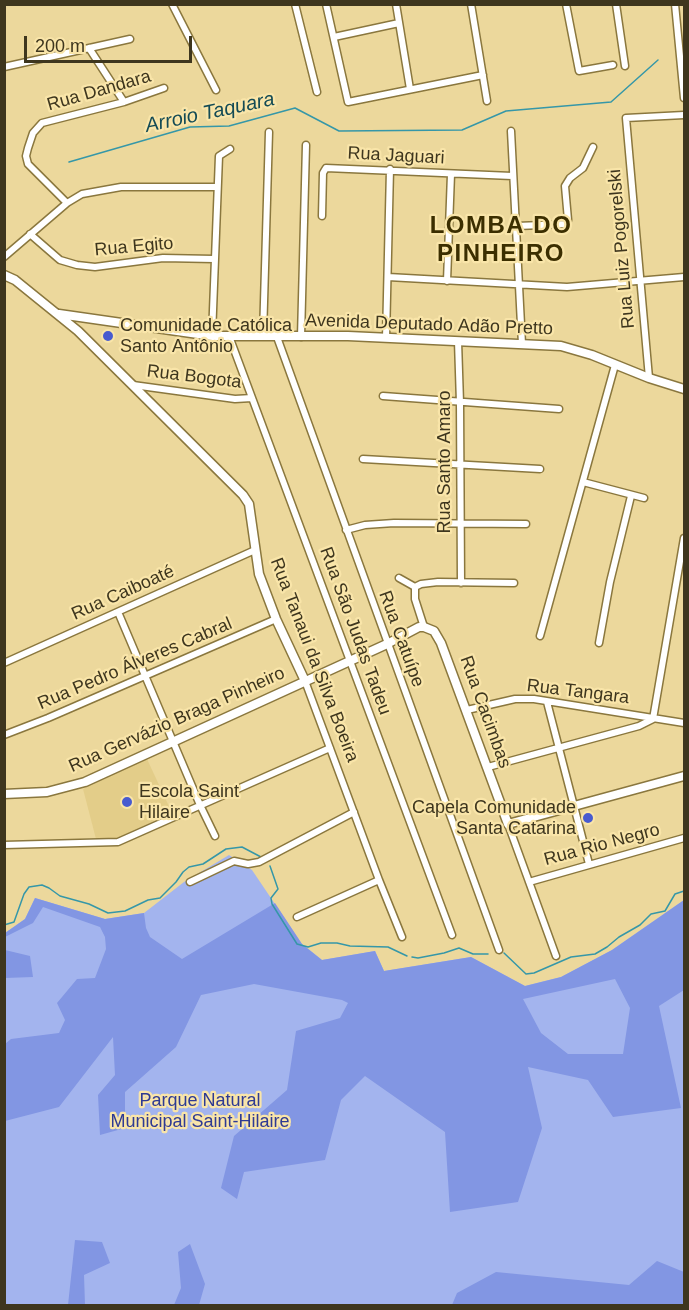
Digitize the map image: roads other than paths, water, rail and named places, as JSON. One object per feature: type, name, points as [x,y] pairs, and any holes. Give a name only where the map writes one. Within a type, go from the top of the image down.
[{"type":"street","points":[[172,4],[216,90]]},
{"type":"street","points":[[295,4],[317,92]]},
{"type":"street","points":[[326,4],[348,102],[483,75]]},
{"type":"street","points":[[396,4],[410,89]]},
{"type":"street","points":[[471,4],[487,101]]},
{"type":"street","points":[[566,4],[579,71],[613,65]]},
{"type":"street","points":[[616,4],[625,66]]},
{"type":"street","points":[[675,4],[682,49],[684,98]]},
{"type":"street","points":[[334,37],[399,23]]},
{"type":"street","points":[[4,67],[130,39]]},
{"type":"street","points":[[89,48],[124,102]]},
{"type":"street","name":"Rua Dandara","points":[[67,202],[28,164],[26,156],[33,133],[42,123],[124,102],[164,88]]},
{"type":"street","name":"Rua Luiz Pogorelski","points":[[649,378],[626,118],[684,115]]},
{"type":"street","points":[[511,131],[522,344]]},
{"type":"street","points":[[263,336],[269,132]]},
{"type":"street","points":[[300,337],[306,145]]},
{"type":"street","points":[[517,226],[567,224],[565,186],[570,178],[583,168],[594,147]]},
{"type":"street","points":[[212,336],[216,187],[219,156],[230,149]]},
{"type":"street","name":"Rua Jaguari","points":[[322,216],[323,173],[326,168],[512,176]]},
{"type":"street","points":[[386,338],[390,169]]},
{"type":"street","points":[[447,281],[451,174]]},
{"type":"street","points":[[4,257],[67,202],[82,194],[121,187],[216,187]]},
{"type":"street","name":"Rua Egito","points":[[30,234],[60,260],[77,265],[95,267],[163,258],[214,259]]},
{"type":"street","name":"Rua Tanaui da Silva Boeira","points":[[4,275],[15,280],[59,314],[243,495],[249,504],[259,574],[276,620],[304,681],[402,937]]},
{"type":"street","points":[[388,277],[567,287],[684,278]]},
{"type":"street","name":"Avenida Deputado Adão Pretto","points":[[59,314],[212,336],[386,338],[561,346],[684,389]]},
{"type":"street","name":"Rua São Judas Tadeu","points":[[229,336],[452,935]]},
{"type":"street","name":"Rua Catuípe","points":[[277,337],[499,950]]},
{"type":"street","name":"Rua Santo Amaro","points":[[458,341],[461,583]]},
{"type":"street","points":[[540,636],[615,365]]},
{"type":"street","name":"Rua Bogota","points":[[132,385],[235,399],[252,398]]},
{"type":"street","points":[[382,396],[559,409]]},
{"type":"street","points":[[363,459],[540,469]]},
{"type":"street","points":[[583,482],[644,498]]},
{"type":"street","points":[[599,643],[610,582],[631,496]]},
{"type":"street","points":[[346,530],[365,525],[394,523],[526,524]]},
{"type":"street","points":[[488,767],[639,726],[652,719],[684,538]]},
{"type":"street","name":"Rua Caiboaté","points":[[4,663],[255,550]]},
{"type":"street","points":[[399,578],[415,588],[421,584],[438,582],[514,583]]},
{"type":"street","name":"Rua Cacimbas","points":[[415,588],[415,599],[424,627],[434,631],[441,643],[556,956]]},
{"type":"street","points":[[118,612],[215,836]]},
{"type":"street","name":"Rua Pedro Álveres Cabral","points":[[4,735],[276,620]]},
{"type":"street","name":"Rua Gervázio Braga Pinheiro","points":[[4,794],[46,792],[86,782],[424,627]]},
{"type":"street","name":"Rua Tangara","points":[[467,710],[515,699],[534,699],[684,723]]},
{"type":"street","points":[[547,702],[589,864]]},
{"type":"street","points":[[4,845],[118,842],[330,748]]},
{"type":"street","points":[[508,824],[684,777]]},
{"type":"street","points":[[190,882],[234,861],[248,864],[259,862],[354,812]]},
{"type":"street","name":"Rua Rio Negro","points":[[528,882],[684,838]]},
{"type":"street","points":[[297,917],[379,880]]},
{"type":"waterway","name":"Arroio Taquara","points":[[69,162],[190,127],[229,126],[295,108],[339,131],[462,130],[506,111],[611,102],[658,60]]},
{"type":"waterway","points":[[4,925],[14,922],[24,894],[29,887],[42,885],[60,896],[89,904],[108,913],[125,911],[148,900],[160,898],[189,867],[203,864],[226,849],[242,847],[261,857]]},
{"type":"waterway","points":[[270,866],[278,889],[271,898],[272,904],[297,944],[308,947],[321,943],[388,947],[407,956]]},
{"type":"waterway","points":[[504,953],[526,974],[534,973],[571,957],[595,954],[640,925],[651,914],[665,911],[675,894],[684,891]]},
{"type":"waterway","points":[[412,957],[418,958],[459,948],[473,954],[488,954]]},
{"type":"place","name":"Comunidade Católica Santo Antônio","points":[[108,336]]},
{"type":"place","name":"Escola Saint Hilaire","points":[[127,802]]},
{"type":"place","name":"Capela Comunidade Santa Catarina","points":[[588,818]]},
{"type":"district","name":"LOMBA DO PINHEIRO","points":[[501,240]]},
{"type":"park label","name":"Parque Natural Municipal Saint-Hilaire","points":[[200,1111]]}]
